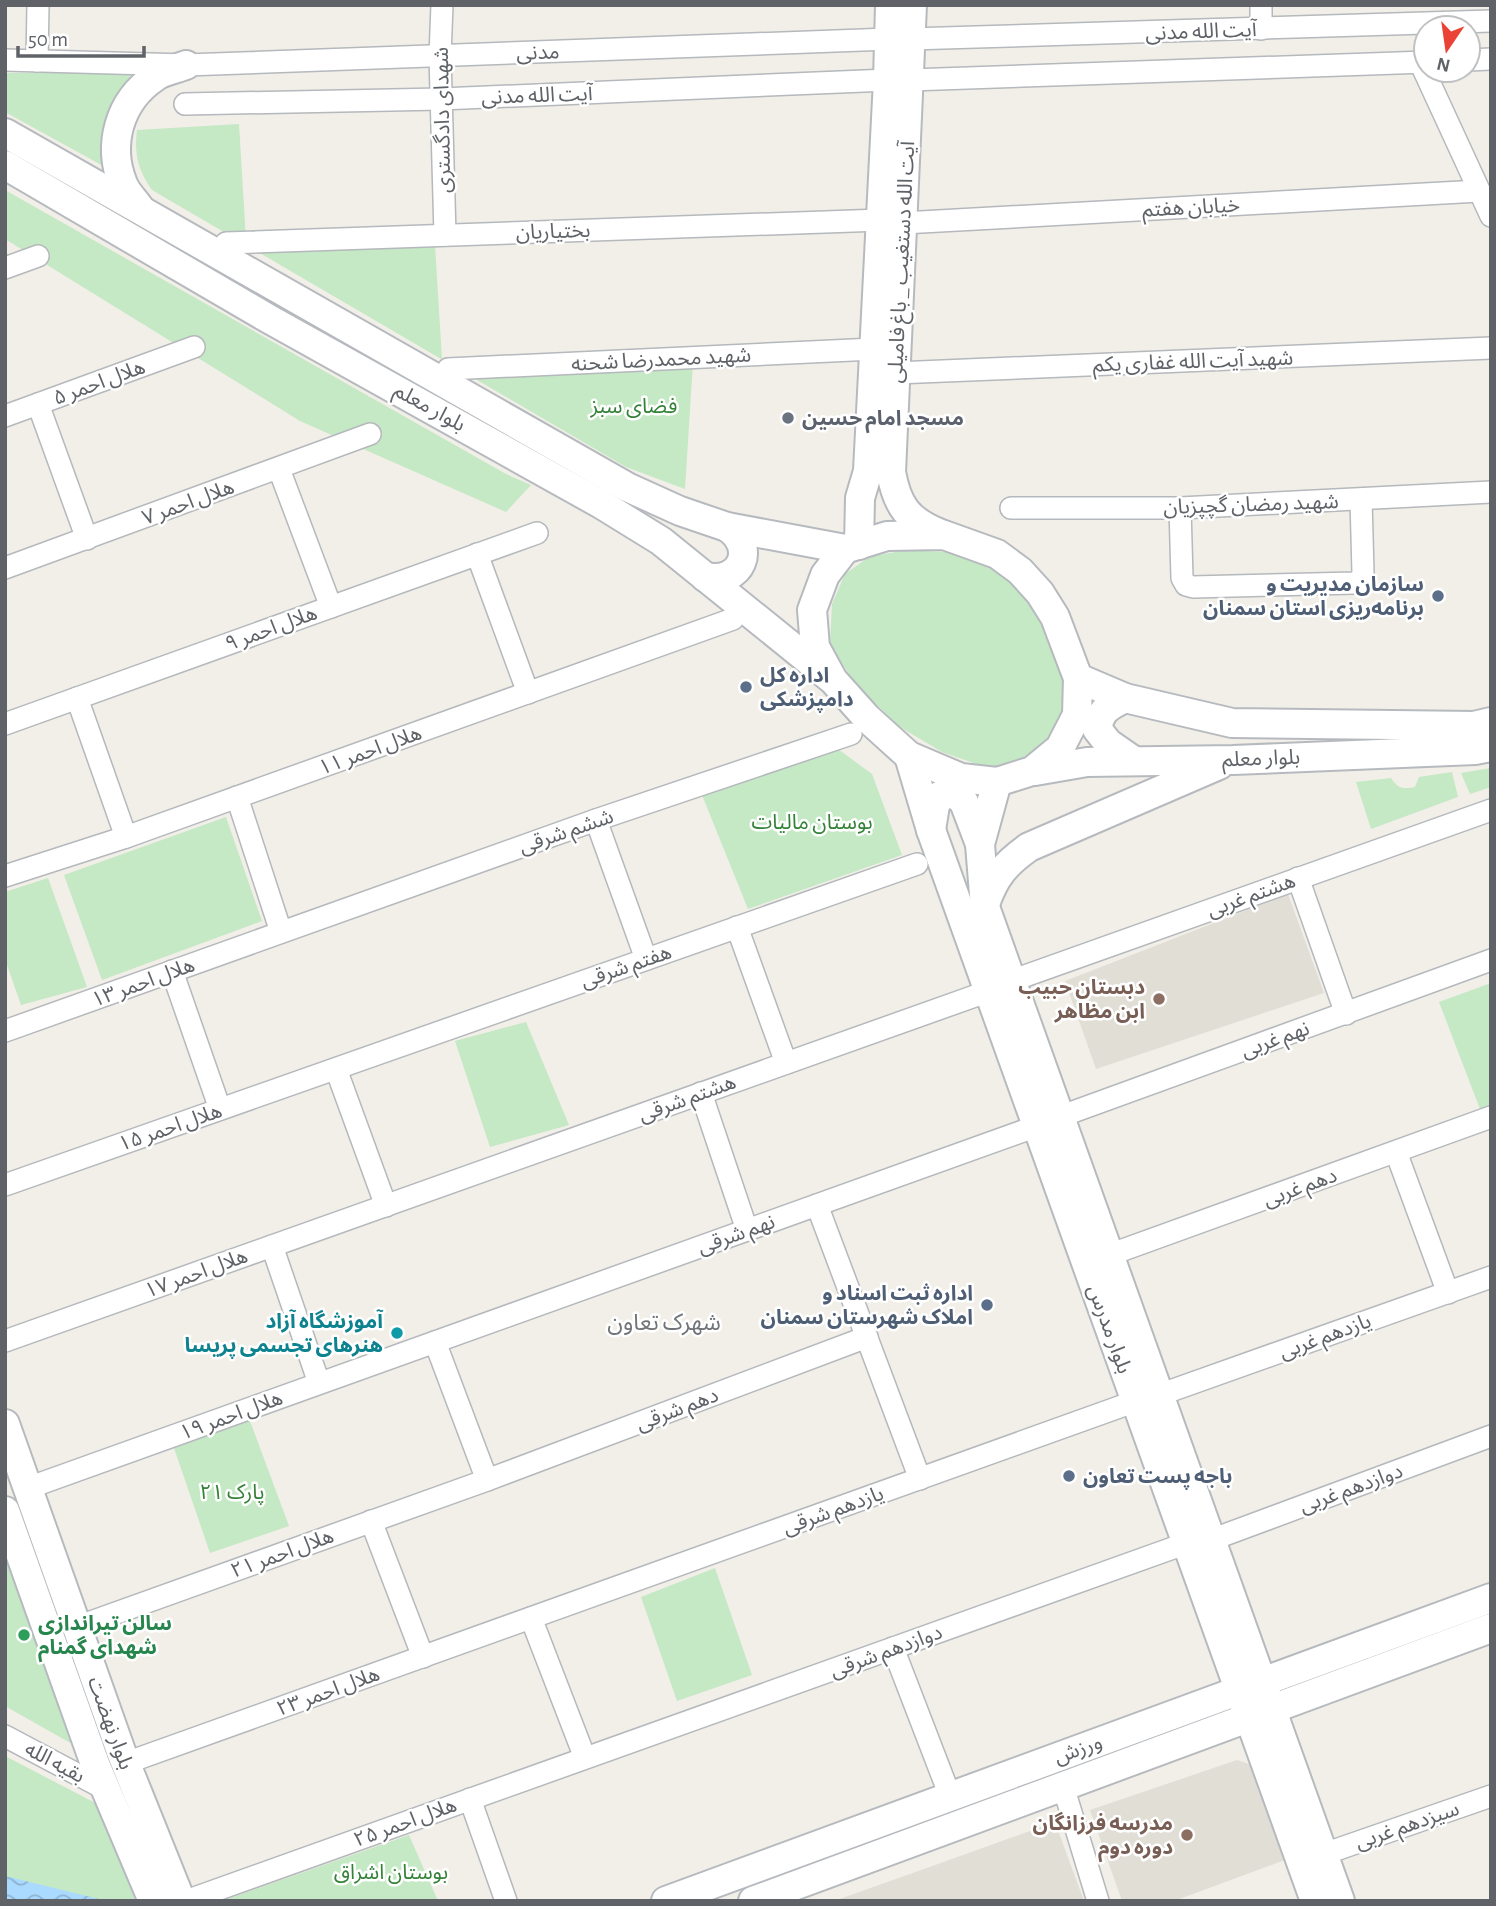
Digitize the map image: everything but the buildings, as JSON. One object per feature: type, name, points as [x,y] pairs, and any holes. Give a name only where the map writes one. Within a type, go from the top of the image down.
[{"type":"main road","name":"آیت الله دستغیب _ باغ فامیلی","points":[[890,5],[900,39],[892,221],[896,373],[891,472],[895,494]]},
{"type":"main road","name":"آیت الله دستغیب _ باغ فامیلی","points":[[900,39],[912,5]]},
{"type":"main road","points":[[143,212],[124,187],[115,156],[118,125],[132,97],[156,76],[186,65]]},
{"type":"main road","name":"بلوار معلم","points":[[5,133],[627,487],[680,511],[727,527],[852,547]]},
{"type":"main road","name":"بلوار معلم","points":[[5,165],[269,319],[661,541],[833,680]]},
{"type":"main road","name":"آیت الله دستغیب _ باغ فامیلی","points":[[852,547],[860,498],[868,471],[874,349],[892,221]]},
{"type":"main road","points":[[860,498],[866,507],[877,512],[889,508],[895,494]]},
{"type":"main road","points":[[895,494],[906,513],[923,527],[997,554],[1020,570],[1040,593],[1055,617],[1078,678],[1077,715],[1060,748],[1032,771],[997,782],[961,778],[909,756],[867,718],[833,680],[815,648],[812,610],[825,575],[852,547],[887,536],[944,535]]},
{"type":"main road","points":[[705,577],[727,577],[736,571],[742,562],[742,541],[727,527]]},
{"type":"main road","name":"بلوار معلم","points":[[1078,678],[1125,698],[1232,723],[1474,726],[1491,722]]},
{"type":"main road","points":[[1125,698],[1107,708],[1100,716],[1097,729],[1108,743],[1134,761]]},
{"type":"main road","name":"بلوار معلم","points":[[1032,771],[1087,762],[1233,760],[1475,750],[1491,747]]},
{"type":"main road","name":"بلوار مدرس","points":[[909,756],[931,830],[1000,986],[1250,1685],[1324,1854],[1340,1901]]},
{"type":"main road","points":[[985,907],[993,883],[1000,872],[1008,862],[1029,847],[1233,760]]},
{"type":"main road","name":"بلوار مدرس","points":[[997,782],[980,844],[985,907],[1000,986]]},
{"type":"main road","points":[[931,830],[935,805],[941,795],[953,792],[964,802],[980,844]]},
{"type":"main road","name":"بلوار مدرس","points":[[1048,1121],[1109,1255],[1109,1289]]},
{"type":"main road","name":"بلوار نهضت","points":[[5,1424],[125,1763],[183,1901]]},
{"type":"main road","name":"بلوار نهضت","points":[[5,1511],[105,1789],[153,1901]]},
{"type":"main road","name":"ورزش","points":[[666,1901],[1491,1598]]},
{"type":"main road","name":"ورزش","points":[[753,1901],[1491,1628]]},
{"type":"main road","points":[[1336,1654],[1348,1682]]},
{"type":"main road","name":"بلوار مدرس","points":[[1261,1714],[1315,1901]]},
{"type":"main road","points":[[998,1779],[1009,1806]]},
{"type":"street","points":[[37,61],[38,5]]},
{"type":"street","name":"شهدای دادگستری","points":[[442,5],[440,56],[444,235]]},
{"type":"street","points":[[1261,5],[1261,29]]},
{"type":"street","name":"آیت الله مدنی","points":[[900,39],[1261,29],[1412,15]]},
{"type":"street","name":"مدنی","points":[[5,60],[186,65],[900,39]]},
{"type":"street","name":"آیت الله مدنی","points":[[185,104],[441,99],[1412,62]]},
{"type":"street","points":[[1433,84],[1491,216]]},
{"type":"street","name":"خیابان هفتم","points":[[892,221],[1479,191]]},
{"type":"street","name":"بختیاریان","points":[[226,243],[892,221]]},
{"type":"street","points":[[5,268],[38,256]]},
{"type":"street","name":"هلال احمر ۵","points":[[5,416],[194,347]]},
{"type":"street","name":"شهید آیت الله غفاری یکم","points":[[896,373],[1491,348]]},
{"type":"street","name":"شهید محمدرضا شحنه","points":[[448,369],[874,349]]},
{"type":"street","points":[[38,404],[87,538]]},
{"type":"street","name":"هلال احمر ۷","points":[[5,568],[370,434]]},
{"type":"street","points":[[279,469],[331,607]]},
{"type":"street","name":"شهید رمضان گچپزیان","points":[[1011,508],[1180,508],[1491,492]]},
{"type":"street","points":[[1180,508],[1182,578],[1186,585],[1354,583],[1361,580],[1363,573],[1362,499]]},
{"type":"street","name":"هلال احمر ۹","points":[[5,724],[537,533]]},
{"type":"street","points":[[477,554],[528,693]]},
{"type":"street","name":"هلال احمر ۱۱","points":[[5,876],[237,797],[733,619]]},
{"type":"street","points":[[77,698],[126,836]]},
{"type":"street","name":"ششم شرقی","points":[[281,932],[596,820],[851,734]]},
{"type":"street","points":[[237,797],[281,932]]},
{"type":"street","name":"هشتم غربی","points":[[1000,986],[1491,810]]},
{"type":"street","points":[[596,820],[646,959]]},
{"type":"street","name":"هفتم شرقی","points":[[336,1069],[917,864]]},
{"type":"street","points":[[1298,878],[1346,1014]]},
{"type":"street","points":[[737,927],[786,1063]]},
{"type":"street","name":"هلال احمر ۱۳","points":[[5,1031],[281,932]]},
{"type":"street","name":"نهم غربی","points":[[1048,1121],[1491,960]]},
{"type":"street","points":[[172,971],[220,1109]]},
{"type":"street","name":"هشتم شرقی","points":[[386,1206],[1000,986]]},
{"type":"street","points":[[336,1069],[386,1206]]},
{"type":"street","name":"هلال احمر ۱۵","points":[[5,1185],[336,1069]]},
{"type":"street","points":[[701,1093],[747,1230]]},
{"type":"street","name":"دهم غربی","points":[[1109,1255],[1491,1117]]},
{"type":"street","name":"نهم شرقی","points":[[435,1342],[1048,1121]]},
{"type":"street","points":[[1396,1152],[1448,1293]]},
{"type":"street","points":[[817,1205],[920,1479]]},
{"type":"street","name":"هلال احمر ۱۷","points":[[5,1341],[386,1206]]},
{"type":"street","points":[[272,1246],[319,1383]]},
{"type":"street","name":"یازدهم غربی","points":[[1148,1398],[1491,1277]]},
{"type":"street","name":"دهم شرقی","points":[[486,1480],[867,1337]]},
{"type":"street","points":[[435,1342],[486,1480]]},
{"type":"street","name":"هلال احمر ۱۹","points":[[28,1488],[435,1342]]},
{"type":"street","name":"یازدهم شرقی","points":[[531,1618],[1148,1398]]},
{"type":"street","name":"دوازدهم غربی","points":[[1199,1542],[1491,1436]]},
{"type":"street","name":"هلال احمر ۲۱","points":[[77,1627],[486,1480]]},
{"type":"street","points":[[371,1521],[423,1657]]},
{"type":"street","name":"دوازدهم شرقی","points":[[585,1758],[1199,1542]]},
{"type":"street","points":[[531,1618],[585,1758]]},
{"type":"street","name":"هلال احمر ۲۳","points":[[125,1763],[531,1618]]},
{"type":"street","points":[[893,1648],[950,1796]]},
{"type":"street","name":"بقیه الله","points":[[5,1736],[105,1789]]},
{"type":"street","name":"هلال احمر ۲۵","points":[[183,1901],[585,1758]]},
{"type":"street","points":[[1063,1786],[1098,1901]]},
{"type":"street","name":"سیزدهم غربی","points":[[1324,1854],[1491,1796]]},
{"type":"street","points":[[470,1799],[506,1901]]},
{"type":"shaded area","name":"دبستان حبیب ابن مظاهر","points":[[1288,894],[1324,993],[1096,1069],[1065,981]]},
{"type":"shaded area","name":"مدرسه فرزانگان دوره دوم","points":[[1237,1760],[1252,1765],[1285,1860],[1174,1901],[1122,1901],[1090,1810]]},
{"type":"shaded area","points":[[1055,1822],[1084,1901],[834,1901],[924,1869]]},
{"type":"green space","points":[[5,73],[131,73],[104,136],[105,167],[5,112]]},
{"type":"green space","name":"فضای سبز","points":[[239,124],[246,240],[434,229],[442,359],[694,346],[685,489],[626,467],[152,190],[138,162],[137,130]]},
{"type":"green space","points":[[5,190],[506,474],[531,485],[506,512],[300,421],[5,239]]},
{"type":"green space","points":[[906,550],[947,552],[986,564],[1022,591],[1046,631],[1062,677],[1063,708],[1049,740],[1029,761],[988,768],[942,752],[900,727],[856,685],[830,644],[832,604],[845,574],[869,557]]},
{"type":"green space","name":"بوستان مالیات","points":[[838,749],[872,774],[902,855],[748,909],[702,795]]},
{"type":"green space","points":[[1491,768],[1491,787],[1470,794],[1461,773]]},
{"type":"green space","points":[[1452,772],[1458,797],[1371,829],[1356,782],[1391,778],[1399,786],[1411,788],[1415,787],[1419,777]]},
{"type":"green space","points":[[226,817],[262,921],[102,980],[64,875]]},
{"type":"green space","points":[[48,878],[87,987],[21,1005],[5,959],[5,892]]},
{"type":"green space","points":[[1491,983],[1491,1105],[1480,1109],[1439,1002]]},
{"type":"green space","points":[[526,1022],[569,1125],[490,1147],[455,1041]]},
{"type":"green space","name":"پارک ۲۱","points":[[250,1421],[289,1526],[210,1553],[174,1448]]},
{"type":"green space","name":"سالن تیراندازی شهدای گمنام","points":[[22,1559],[74,1745],[5,1706],[5,1565]]},
{"type":"green space","points":[[715,1568],[752,1675],[677,1701],[641,1597]]},
{"type":"green space","points":[[5,1756],[105,1808],[135,1901],[5,1901]]},
{"type":"green space","name":"بوستان اشراق","points":[[409,1835],[438,1901],[222,1901]]},
{"type":"water","points":[[5,1876],[107,1901],[5,1901]]},
{"type":"place","name":"مسجد امام حسین","points":[[788,418]]},
{"type":"place","name":"سازمان مدیریت و برنامه‌ریزی استان سمنان","points":[[1438,596]]},
{"type":"place","name":"اداره کل دامپزشکی","points":[[746,687]]},
{"type":"place","name":"دبستان حبیب ابن مظاهر","points":[[1159,999]]},
{"type":"place","name":"اداره ثبت اسناد و املاک شهرستان سمنان","points":[[987,1305]]},
{"type":"place","name":"آموزشگاه آزاد هنرهای تجسمی پریسا","points":[[397,1333]]},
{"type":"place","name":"باجه پست تعاون","points":[[1069,1476]]},
{"type":"place","name":"سالن تیراندازی شهدای گمنام","points":[[24,1635]]},
{"type":"place","name":"مدرسه فرزانگان دوره دوم","points":[[1187,1835]]},
{"type":"district","name":"شهرک تعاون","points":[[664,1322]]}]
